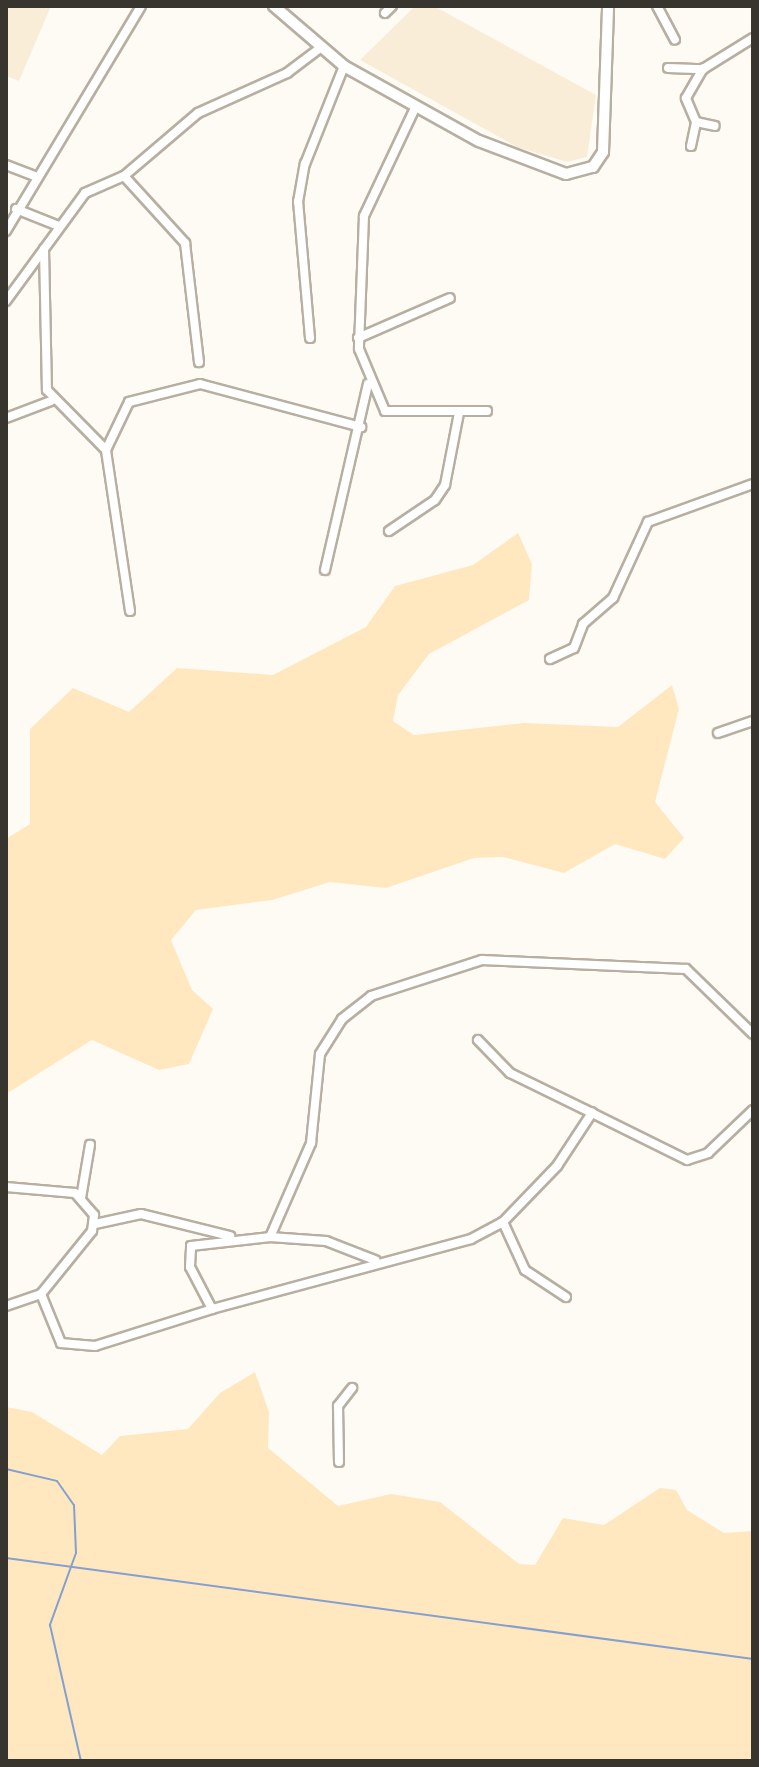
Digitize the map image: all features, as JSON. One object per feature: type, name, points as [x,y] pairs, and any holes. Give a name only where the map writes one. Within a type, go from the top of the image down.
[{"type":"street","points":[[6,231],[12,212],[141,6]]},
{"type":"street","points":[[274,6],[319,49],[344,66],[518,160],[566,174],[588,170],[605,140],[608,6]]},
{"type":"street","points":[[385,13],[392,6]]},
{"type":"street","points":[[657,6],[675,40]]},
{"type":"street","points":[[691,146],[696,122],[686,98],[703,69],[753,38]]},
{"type":"street","points":[[6,301],[85,193],[124,176],[198,113],[287,73],[319,49]]},
{"type":"street","points":[[310,338],[298,202],[305,164],[344,66]]},
{"type":"street","points":[[668,68],[703,69]]},
{"type":"street","points":[[325,570],[361,427],[368,383],[358,338],[364,216],[416,106]]},
{"type":"street","points":[[696,122],[715,126]]},
{"type":"street","points":[[6,165],[34,176]]},
{"type":"street","points":[[124,176],[185,243],[199,362]]},
{"type":"street","points":[[12,212],[59,226]]},
{"type":"street","points":[[44,247],[43,355],[51,401],[106,450]]},
{"type":"street","points":[[358,338],[450,298]]},
{"type":"street","points":[[368,383],[392,414],[487,411]]},
{"type":"street","points":[[130,611],[106,450],[129,402],[200,384],[361,427]]},
{"type":"street","points":[[6,418],[51,401]]},
{"type":"street","points":[[389,531],[435,500],[445,485],[459,413]]},
{"type":"street","points":[[550,659],[574,648],[583,624],[613,598],[648,522],[753,484]]},
{"type":"street","points":[[718,733],[753,721]]},
{"type":"street","points":[[270,1237],[311,1143],[312,1076],[329,1035],[371,996],[425,973],[482,960],[686,969],[753,1034]]},
{"type":"street","points":[[478,1040],[510,1073],[687,1160],[708,1153],[753,1110]]},
{"type":"street","points":[[41,1294],[56,1337],[76,1349],[375,1260],[471,1239],[503,1222],[557,1166],[592,1113]]},
{"type":"street","points":[[90,1145],[81,1198],[95,1224]]},
{"type":"street","points":[[6,1187],[81,1198]]},
{"type":"street","points":[[6,1306],[41,1294],[95,1224],[141,1214],[233,1237],[326,1241],[375,1260]]},
{"type":"street","points":[[503,1222],[525,1270],[566,1297]]},
{"type":"street","points":[[212,1309],[189,1250],[233,1237]]},
{"type":"street","points":[[339,1462],[338,1406],[352,1388]]},
{"type":"shaded area","points":[[6,6],[51,6],[19,81],[6,76]]},
{"type":"shaded area","points":[[415,6],[434,6],[596,95],[587,157],[567,162],[517,147],[360,60]]},
{"type":"shaded area","points":[[518,533],[532,564],[529,600],[429,654],[398,695],[393,721],[414,735],[524,723],[618,727],[672,685],[679,709],[655,802],[684,838],[665,859],[615,844],[564,873],[503,857],[474,858],[386,888],[330,882],[272,900],[196,910],[171,940],[192,990],[213,1009],[189,1064],[159,1070],[92,1040],[6,1094],[6,839],[30,824],[30,729],[73,688],[129,712],[177,668],[273,675],[366,627],[395,586],[473,565]]},
{"type":"shaded area","points":[[255,1372],[269,1412],[268,1448],[338,1506],[391,1494],[440,1502],[519,1564],[535,1565],[563,1518],[604,1525],[660,1488],[676,1490],[687,1510],[724,1533],[753,1531],[753,1761],[6,1761],[6,1407],[32,1412],[102,1455],[120,1436],[188,1429],[220,1393]]},
{"type":"waterway","points":[[6,1469],[57,1481],[74,1505],[76,1553],[50,1625],[81,1761]]},
{"type":"waterway","points":[[6,1558],[753,1659]]}]
